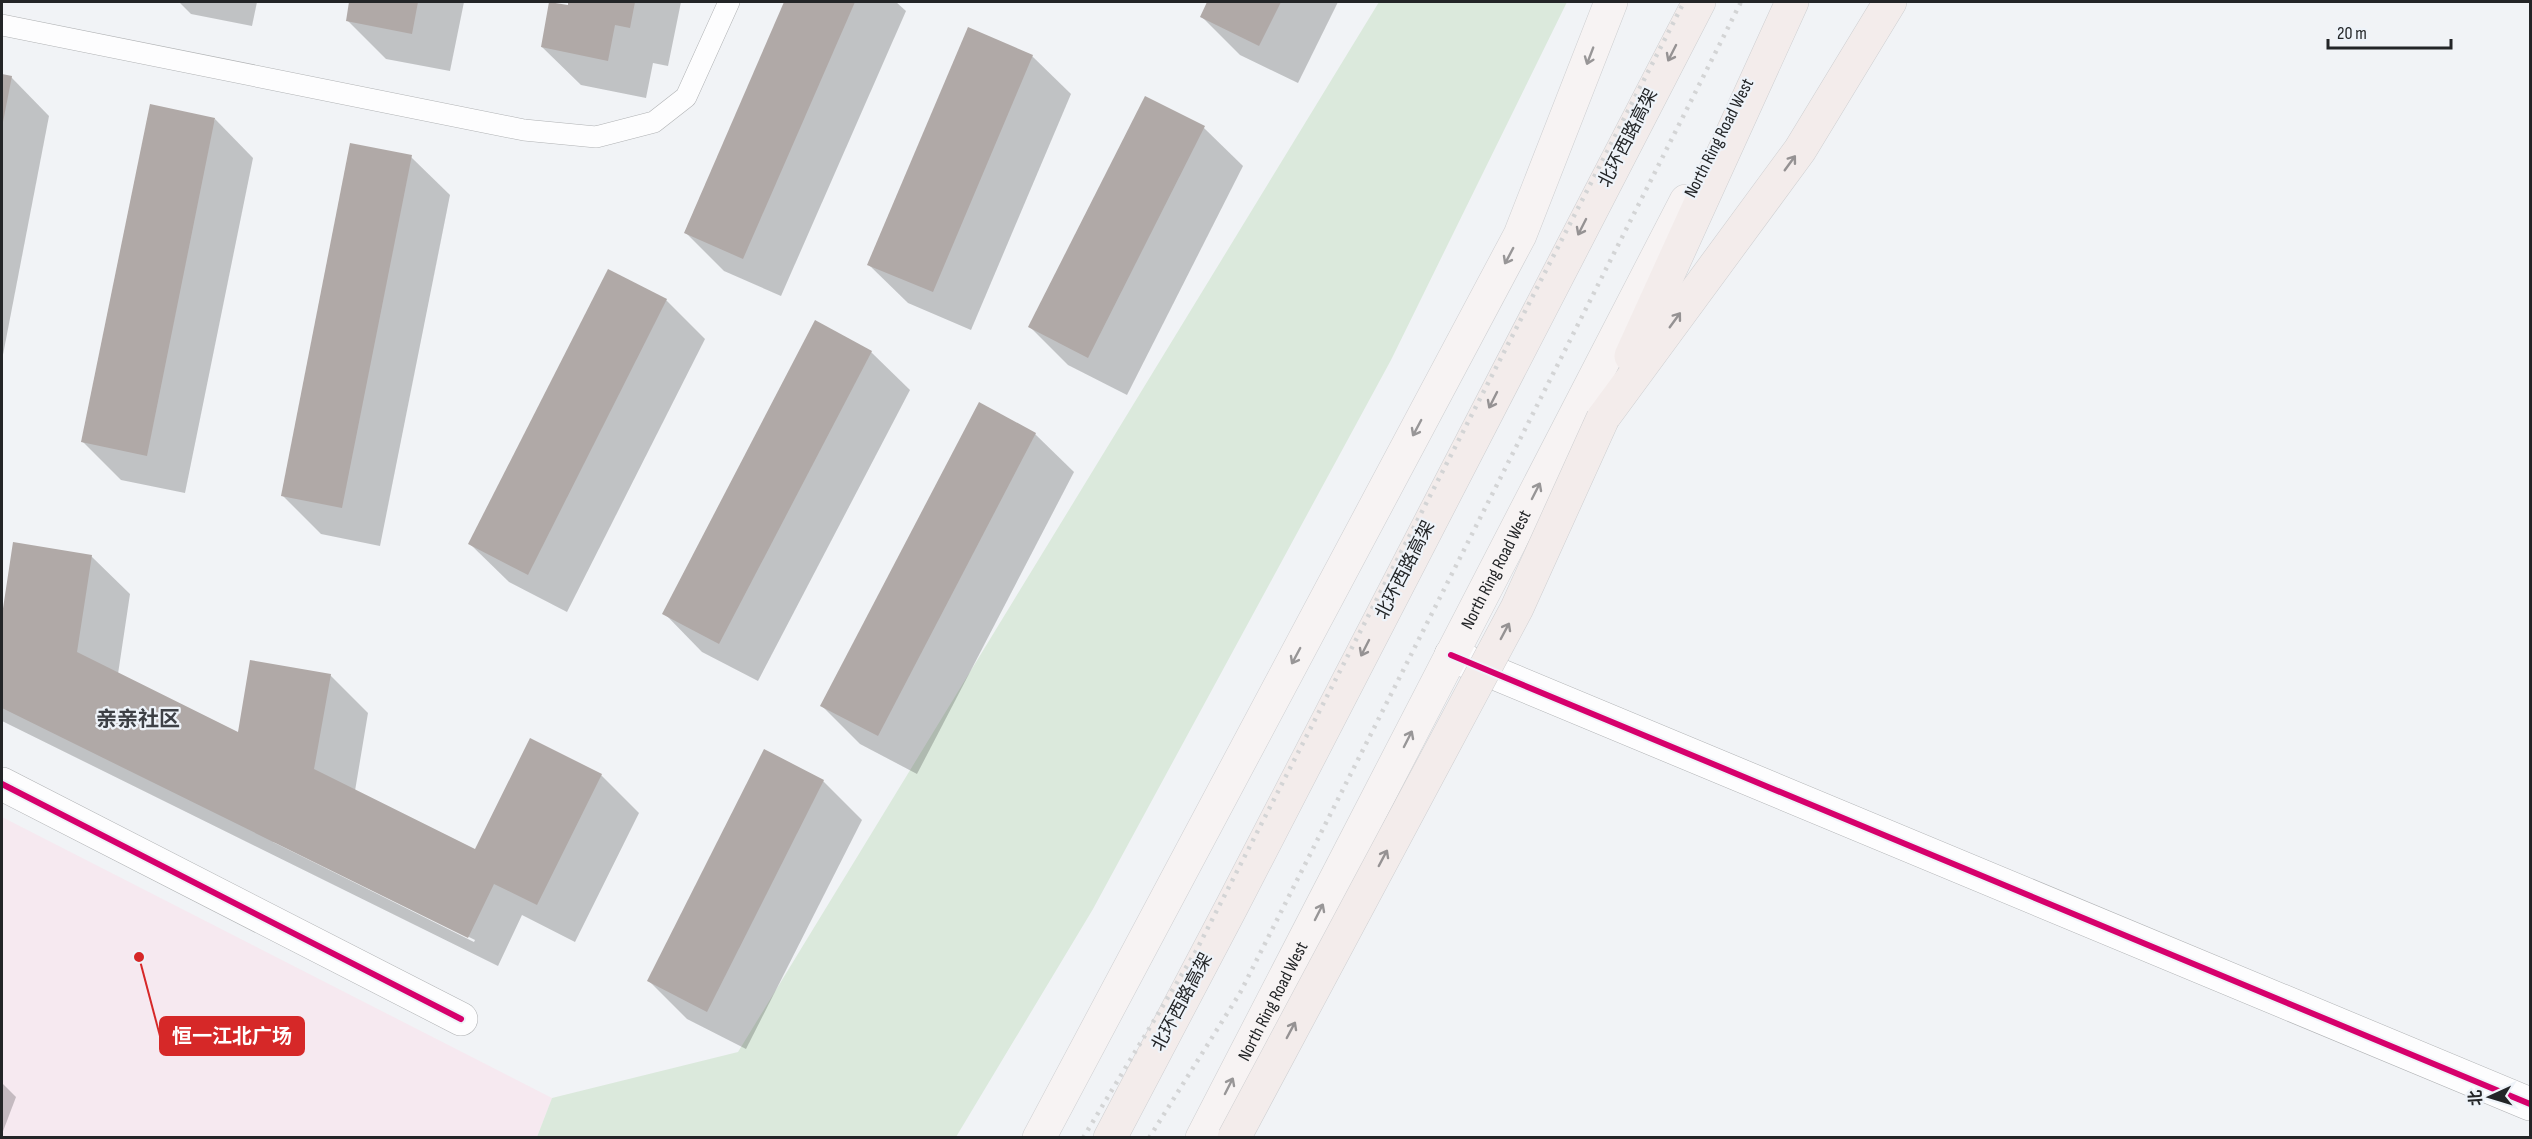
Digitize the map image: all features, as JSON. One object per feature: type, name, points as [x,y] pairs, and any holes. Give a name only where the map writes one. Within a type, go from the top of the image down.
[{"type":"highway","name":"北环西路高架","points":[[1110,1137],[1698,2]]},
{"type":"highway","points":[[1234,1137],[1517,608],[1790,2]]},
{"type":"highway","points":[[1603,418],[1800,150],[1890,2]]},
{"type":"main road","points":[[1038,1137],[1520,235],[1611,2]]},
{"type":"main road","name":"North Ring Road West","points":[[1202,1137],[1790,2]]},
{"type":"street","points":[[1451,655],[2530,1104]]},
{"type":"street","points":[[2,784],[461,1019]]},
{"type":"lane","points":[[2,24],[524,129],[596,137],[654,122],[686,97],[729,2]]},
{"type":"shaded area","points":[[2,817],[552,1098],[537,1137],[2,1137]]},
{"type":"green space","points":[[1379,2],[1567,2],[1391,360],[1093,909],[956,1137],[537,1137],[552,1098],[738,1052]]},
{"type":"building","points":[[349,2],[418,2],[412,34],[346,21]]},
{"type":"building","points":[[549,2],[568,5],[568,2],[635,2],[630,28],[615,25],[608,61],[541,47]]},
{"type":"building","points":[[784,2],[855,2],[743,259],[684,233]]},
{"type":"building","points":[[1207,2],[1281,2],[1259,46],[1200,17]]},
{"type":"building","points":[[968,27],[1033,55],[933,292],[867,265]]},
{"type":"building","points":[[2,74],[12,76],[3,122],[2,122]]},
{"type":"building","points":[[1145,96],[1205,126],[1088,358],[1028,327]]},
{"type":"building","points":[[150,104],[215,118],[147,456],[81,442]]},
{"type":"building","points":[[350,143],[412,155],[342,508],[281,496]]},
{"type":"building","points":[[608,269],[667,299],[528,575],[468,544]]},
{"type":"building","points":[[815,320],[872,351],[719,644],[662,614]]},
{"type":"building","points":[[979,402],[1036,433],[878,736],[820,706]]},
{"type":"building","points":[[13,542],[92,555],[77,652],[238,732],[250,660],[331,674],[314,769],[475,849],[530,738],[602,774],[537,905],[494,884],[468,938],[2,708],[2,615]]},
{"type":"building","points":[[764,749],[824,780],[707,1012],[647,981]]},
{"type":"railway","points":[[1083,1138],[1196,951],[1684,2]]},
{"type":"railway","points":[[1149,1138],[1240,993],[1741,2]]},
{"type":"cycle path","points":[[1451,655],[2530,1104]]},
{"type":"cycle path","points":[[2,784],[461,1019]]},
{"type":"place","name":"恒一江北广场","points":[[139,957]]},
{"type":"district","name":"亲亲社区","points":[[138,719]]}]
